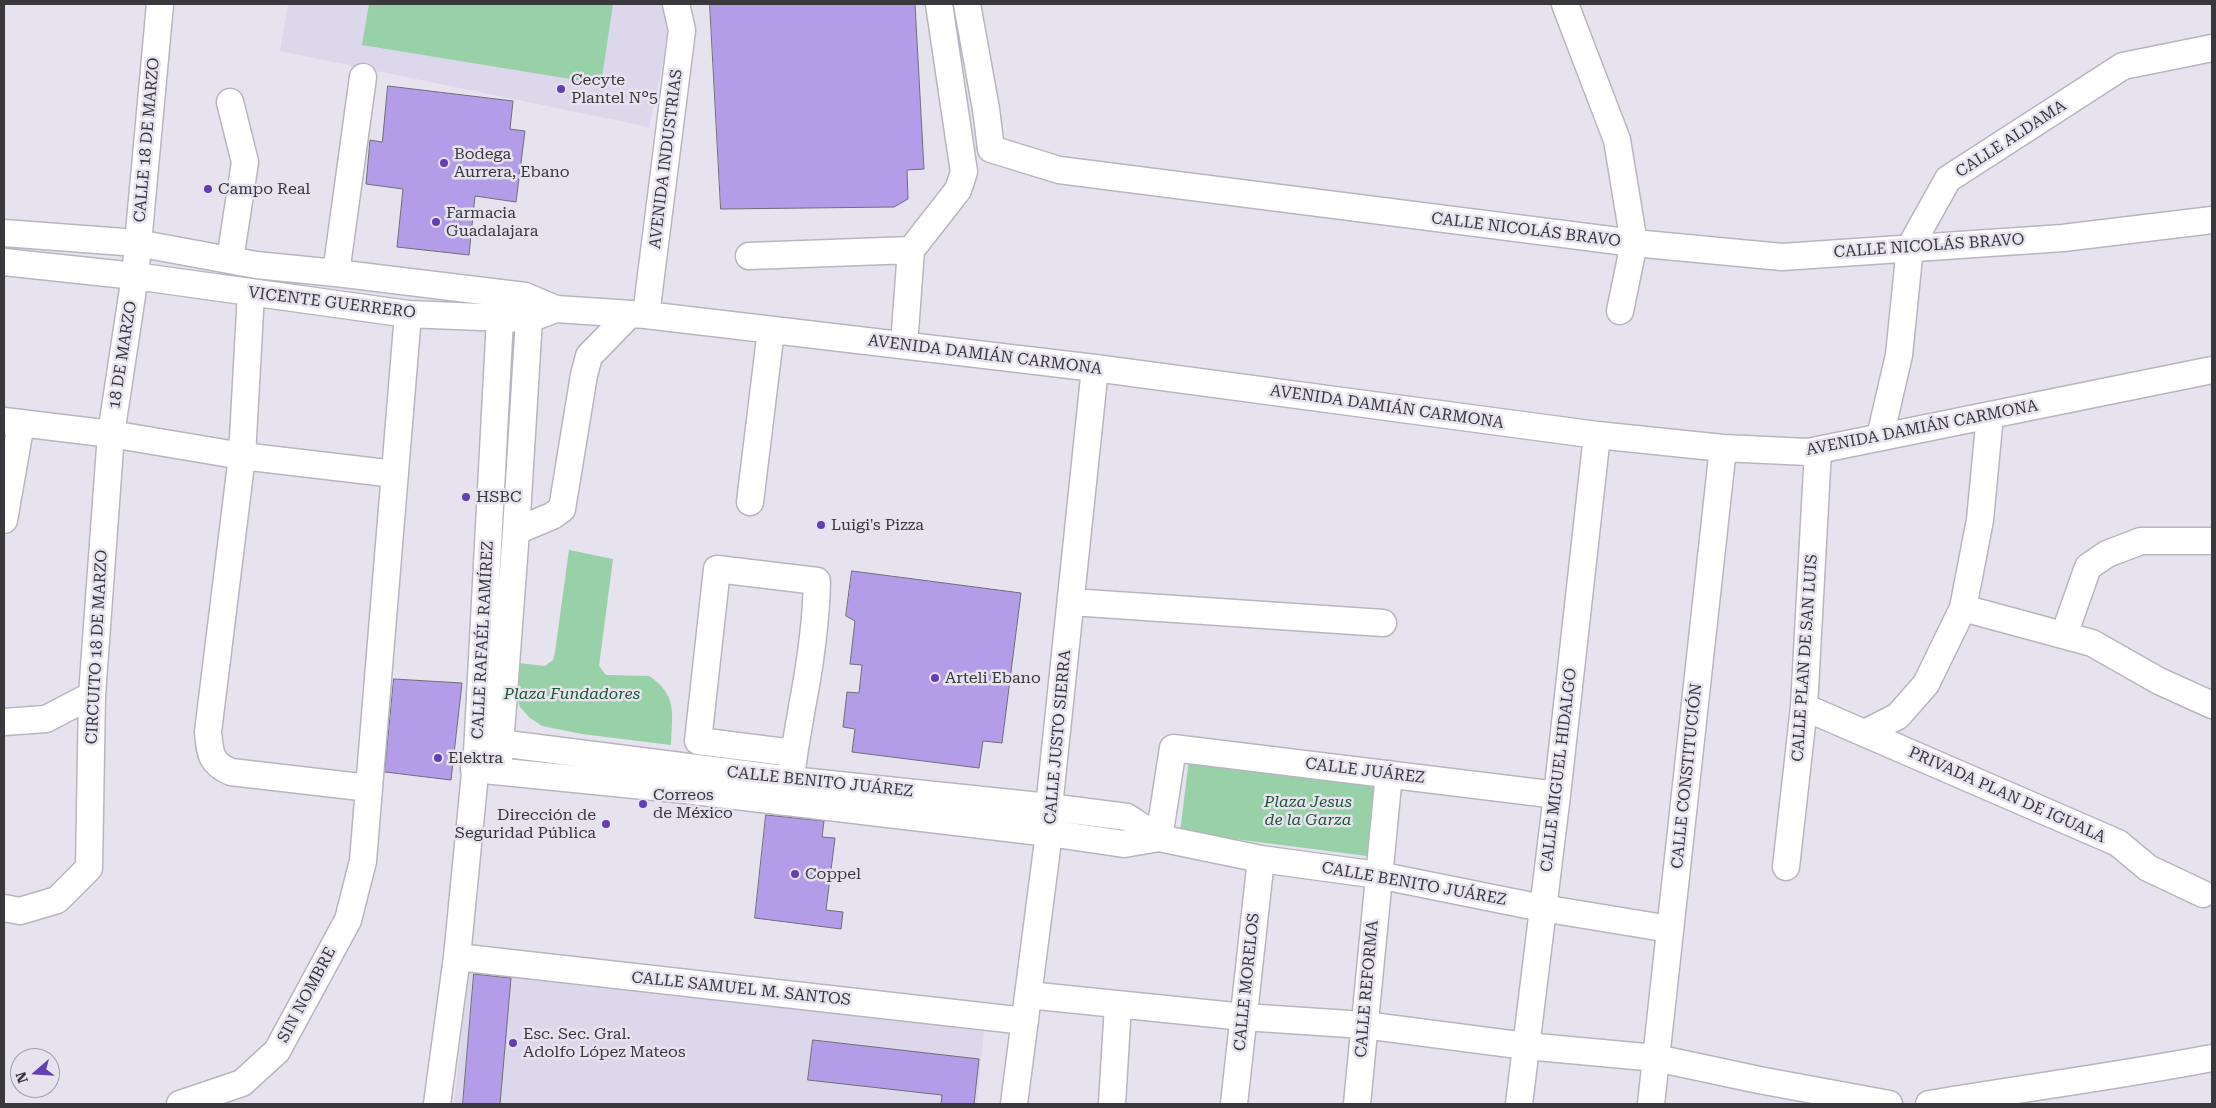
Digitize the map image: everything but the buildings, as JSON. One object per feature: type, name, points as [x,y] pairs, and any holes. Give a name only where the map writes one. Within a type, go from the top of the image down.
[{"type":"street","name":"CALLE 18 DE MARZO","points":[[135,276],[160,4]]},
{"type":"street","name":"AVENIDA INDUSTRIAS","points":[[638,315],[682,30],[676,4]]},
{"type":"street","points":[[904,346],[911,250],[958,190],[964,172],[939,4]]},
{"type":"street","name":"CALLE NICOLÁS BRAVO","points":[[967,4],[986,109],[991,149],[1060,170],[1634,243],[1782,257],[2063,238],[2212,220]]},
{"type":"street","points":[[1565,4],[1617,140],[1634,243],[1620,311]]},
{"type":"street","name":"CALLE ALDAMA","points":[[1880,437],[1899,355],[1910,247],[1948,180],[2123,66],[2212,48]]},
{"type":"street","points":[[336,273],[363,77]]},
{"type":"street","points":[[230,102],[245,162],[230,260]]},
{"type":"street","name":"VICENTE GUERRERO","points":[[4,233],[137,243],[256,265],[336,273],[498,294],[528,308]]},
{"type":"street","points":[[749,256],[911,250]]},
{"type":"street","name":"VICENTE GUERRERO","points":[[4,262],[135,276],[408,314],[500,319],[528,308]]},
{"type":"street","name":"18 DE MARZO","points":[[111,434],[135,276]]},
{"type":"street","points":[[251,293],[242,456],[208,732],[210,753],[219,766],[231,772],[369,788]]},
{"type":"street","name":"CALLE RAFAÉL RAMÍREZ","points":[[487,759],[500,319],[498,294]]},
{"type":"street","name":"AVENIDA DAMIÁN CARMONA","points":[[528,308],[556,308],[638,315],[1095,368],[1598,435],[1723,448],[1808,452],[2212,370]]},
{"type":"street","name":"CALLE RAFAÉL RAMÍREZ","points":[[437,1104],[456,957],[487,759],[516,531],[528,308]]},
{"type":"street","name":"SIN NOMBRE","points":[[180,1104],[242,1083],[277,1051],[348,920],[363,861],[408,314]]},
{"type":"street","points":[[516,531],[552,516],[562,509],[584,375],[589,356],[638,315]]},
{"type":"street","points":[[750,502],[772,330]]},
{"type":"street","name":"CALLE JUSTO SIERRA","points":[[1014,1104],[1048,832],[1049,807],[1095,368]]},
{"type":"street","points":[[1865,733],[1898,716],[1926,684],[1963,608],[1980,520],[1990,415]]},
{"type":"street","points":[[4,520],[12,422],[111,434],[242,456],[395,474]]},
{"type":"street","name":"CIRCUITO 18 DE MARZO","points":[[4,908],[20,911],[57,900],[89,868],[92,695],[111,434]]},
{"type":"street","name":"CALLE MIGUEL HIDALGO","points":[[1519,1104],[1557,795],[1598,435]]},
{"type":"street","name":"CALLE CONSTITUCIÓN","points":[[1651,1104],[1723,448]]},
{"type":"street","name":"CALLE PLAN DE SAN LUIS","points":[[1786,867],[1804,707],[1818,450]]},
{"type":"street","points":[[2064,635],[2088,567],[2107,554],[2142,541],[2212,541]]},
{"type":"street","points":[[791,780],[793,753],[816,613],[817,581],[718,569],[698,741],[793,753]]},
{"type":"street","points":[[1071,602],[1383,623]]},
{"type":"street","points":[[1963,608],[2092,643],[2159,681],[2212,705]]},
{"type":"street","points":[[4,722],[46,719],[92,695]]},
{"type":"street","name":"PRIVADA PLAN DE IGUALA","points":[[1804,707],[2118,843],[2148,868],[2203,894]]},
{"type":"street","name":"CALLE JUÁREZ","points":[[1159,838],[1173,748],[1557,795]]},
{"type":"street","name":"CALLE BENITO JUÁREZ","points":[[487,759],[686,779],[1124,844],[1159,838]]},
{"type":"street","name":"CALLE REFORMA","points":[[1357,1104],[1389,774]]},
{"type":"street","name":"CALLE BENITO JUÁREZ","points":[[686,779],[791,780],[1049,807],[1127,818],[1159,838],[1260,859],[1378,875],[1542,908],[1670,929]]},
{"type":"street","name":"CALLE MORELOS","points":[[1234,1104],[1260,859]]},
{"type":"street","name":"CALLE SAMUEL M. SANTOS","points":[[456,957],[1026,1008],[1118,1004],[1244,1017],[1364,1025],[1526,1046]]},
{"type":"street","points":[[1112,1104],[1118,1004]]},
{"type":"street","points":[[1526,1046],[1656,1058],[1759,1080],[1889,1104]]},
{"type":"street","points":[[1929,1104],[2138,1072],[2212,1058]]},
{"type":"shaded area","name":"Cecyte Plantel N°5","points":[[288,4],[662,4],[669,34],[649,127],[280,51]]},
{"type":"shaded area","points":[[470,963],[984,1030],[977,1104],[454,1104]]},
{"type":"green space","points":[[369,4],[613,4],[601,84],[362,45]]},
{"type":"green space","name":"Plaza Fundadores","points":[[569,550],[613,559],[599,666],[606,675],[649,676],[665,690],[669,698],[672,715],[671,745],[582,734],[542,726],[530,718],[520,707],[515,691],[518,663],[545,666],[553,660]]},
{"type":"green space","name":"Plaza Jesus de la Garza","points":[[1189,759],[1376,783],[1367,856],[1180,832]]},
{"type":"place","name":"Cecyte Plantel N°5","points":[[561,89]]},
{"type":"place","name":"Bodega Aurrera, Ebano","points":[[444,163]]},
{"type":"place","name":"Campo Real","points":[[208,189]]},
{"type":"place","name":"Farmacia Guadalajara","points":[[436,222]]},
{"type":"place","name":"HSBC","points":[[466,497]]},
{"type":"place","name":"Luigi's Pizza","points":[[821,525]]},
{"type":"place","name":"Arteli Ebano","points":[[935,678]]},
{"type":"place","name":"Elektra","points":[[438,758]]},
{"type":"place","name":"Correos de México","points":[[643,804]]},
{"type":"place","name":"Dirección de Seguridad Pública","points":[[606,824]]},
{"type":"place","name":"Coppel","points":[[795,874]]},
{"type":"place","name":"Esc. Sec. Gral. Adolfo López Mateos","points":[[513,1043]]}]
